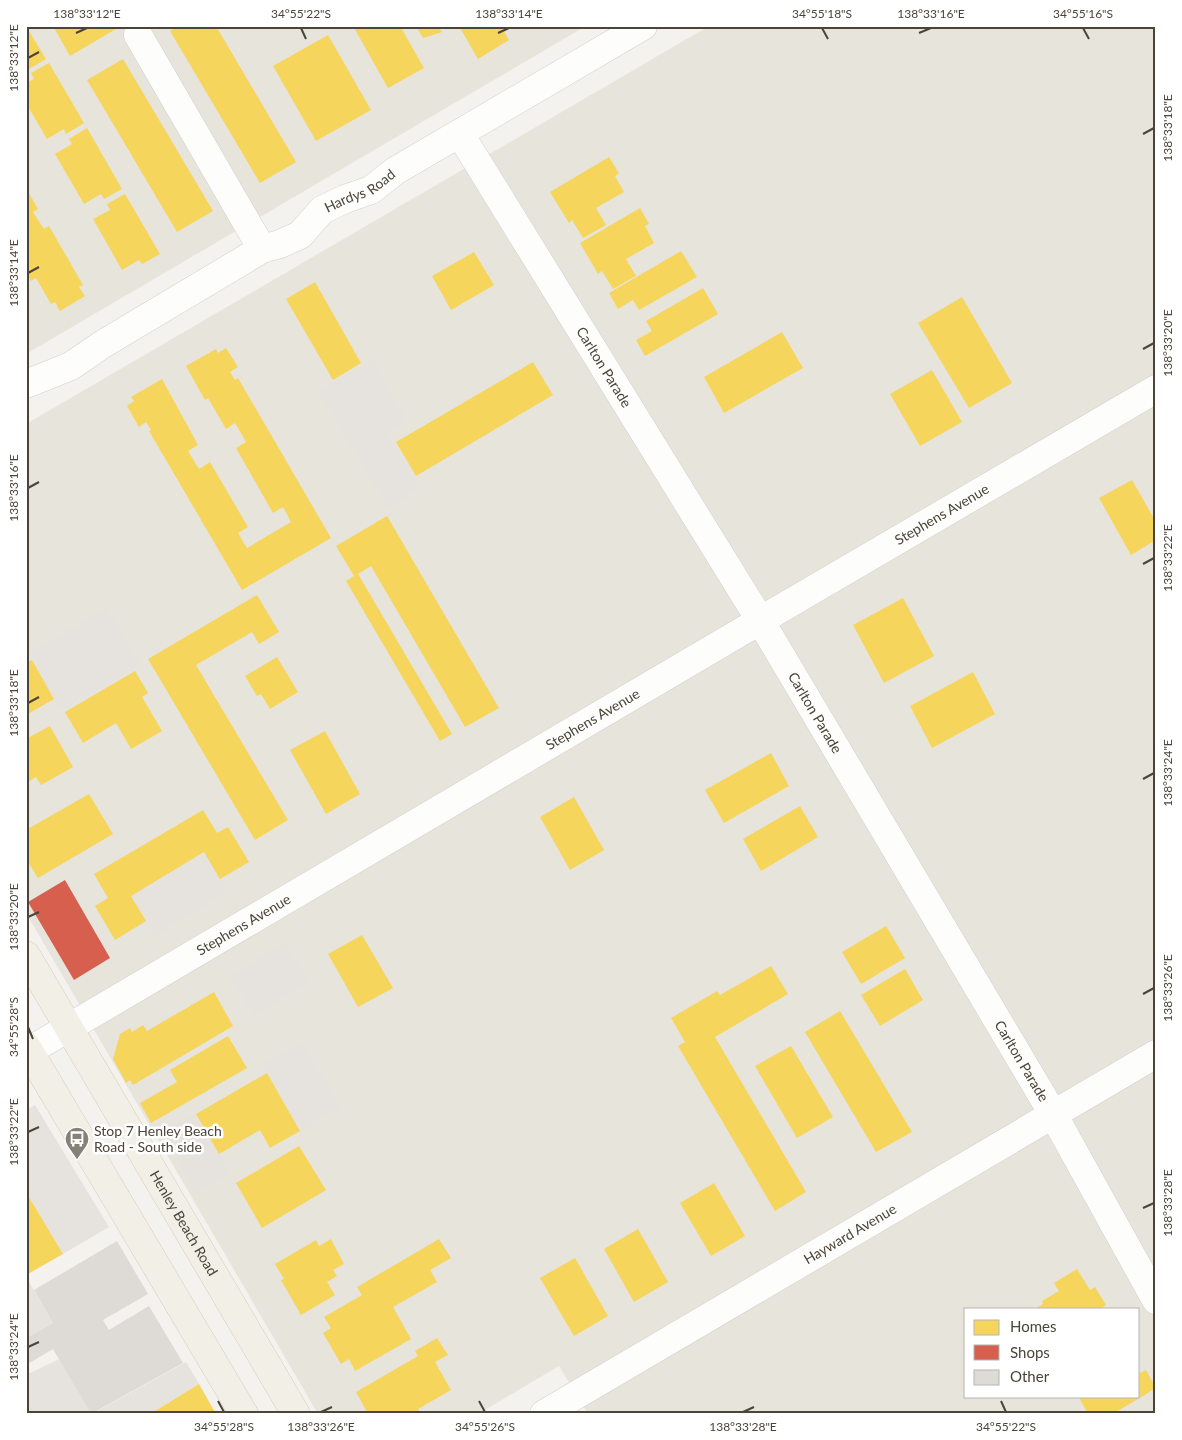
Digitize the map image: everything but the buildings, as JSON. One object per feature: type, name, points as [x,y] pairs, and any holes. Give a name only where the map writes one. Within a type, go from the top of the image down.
[{"type":"main road","name":"Henley Beach Road","points":[[26,954],[296,1414]]},
{"type":"main road","points":[[28,1048],[244,1414]]},
{"type":"street","name":"Hardys Road","points":[[26,384],[71,366],[103,344],[262,249],[280,244],[300,235],[322,210],[371,190],[395,171],[643,26]]},
{"type":"street","points":[[138,35],[262,249]]},
{"type":"street","name":"Carlton Parade","points":[[460,134],[760,620],[1053,1114],[1156,1300]]},
{"type":"street","name":"Stephens Avenue","points":[[28,1048],[69,1027],[1156,389]]},
{"type":"street","name":"Hayward Avenue","points":[[544,1414],[1156,1054]]},
{"type":"shaded area","points":[[26,26],[586,26],[26,354]]},
{"type":"shaded area","points":[[709,26],[1156,26],[1156,1414],[588,1414],[559,1366],[478,1414],[318,1414],[26,913],[26,424]]},
{"type":"shaded area","points":[[372,360],[407,422],[387,434],[419,489],[388,508],[318,390]]},
{"type":"shaded area","points":[[107,608],[141,665],[61,710],[29,653]]},
{"type":"shaded area","points":[[204,852],[227,892],[154,936],[131,896]]},
{"type":"shaded area","points":[[285,942],[309,983],[253,1016],[230,975]]},
{"type":"shaded area","points":[[302,1041],[340,1107],[300,1131],[261,1064]]},
{"type":"shaded area","points":[[35,1105],[109,1227],[63,1254],[26,1192],[26,1110]]},
{"type":"shaded area","points":[[196,1114],[230,1173],[197,1193],[161,1133]]},
{"type":"shaded area","points":[[29,1282],[53,1323],[26,1338],[26,1283]]},
{"type":"shaded area","points":[[59,1359],[91,1414],[26,1414],[26,1375]]},
{"type":"shaded area","points":[[186,1362],[199,1384],[150,1414],[92,1414]]},
{"type":"place","name":"Stop 7 Henley Beach Road - South side","points":[[77,1160]]}]
